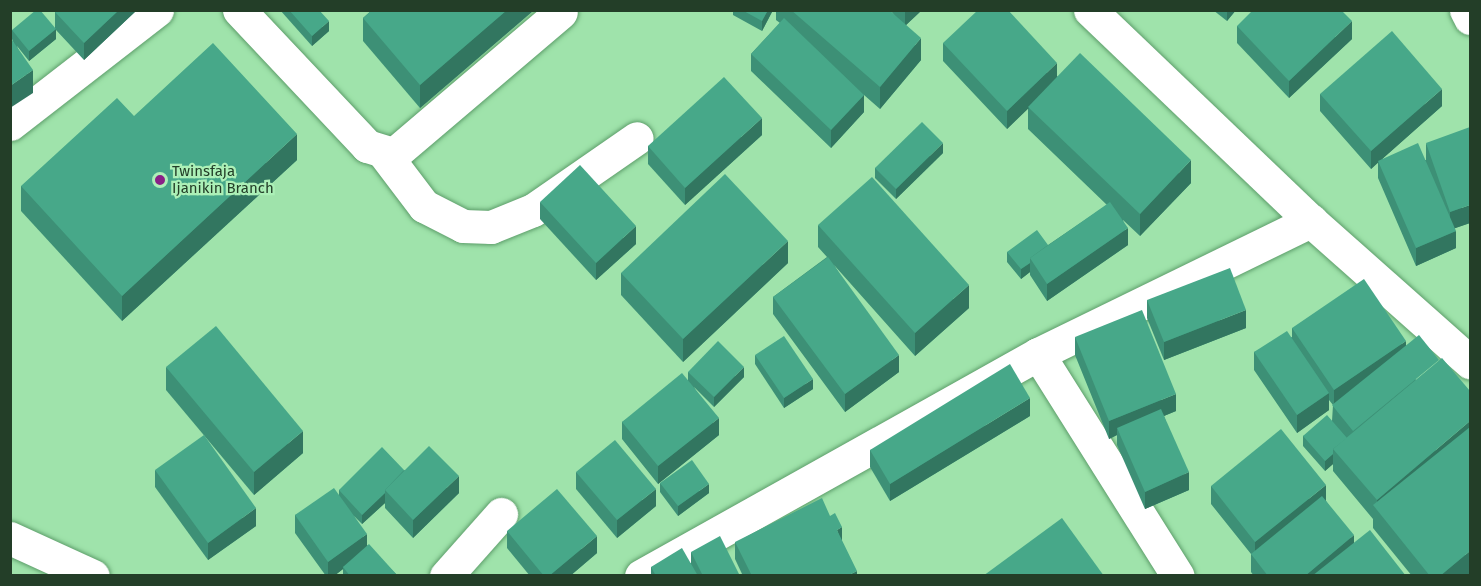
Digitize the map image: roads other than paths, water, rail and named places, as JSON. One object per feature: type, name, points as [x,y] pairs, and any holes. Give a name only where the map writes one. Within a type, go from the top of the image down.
[{"type":"street","points":[[10,124],[157,10]]},
{"type":"street","points":[[239,10],[367,146],[394,154],[561,12]]},
{"type":"street","points":[[1090,10],[1311,221],[1470,362]]},
{"type":"street","points":[[1466,10],[1470,18]]},
{"type":"street","points":[[382,152],[424,206],[463,226],[491,227],[533,210],[637,138]]},
{"type":"street","points":[[641,576],[1038,354],[1311,221]]},
{"type":"street","points":[[1038,354],[1178,576]]},
{"type":"street","points":[[446,576],[501,514]]},
{"type":"street","points":[[10,538],[93,576]]},
{"type":"place","name":"Twinsfaja Ijanikin Branch","points":[[160,180]]}]
